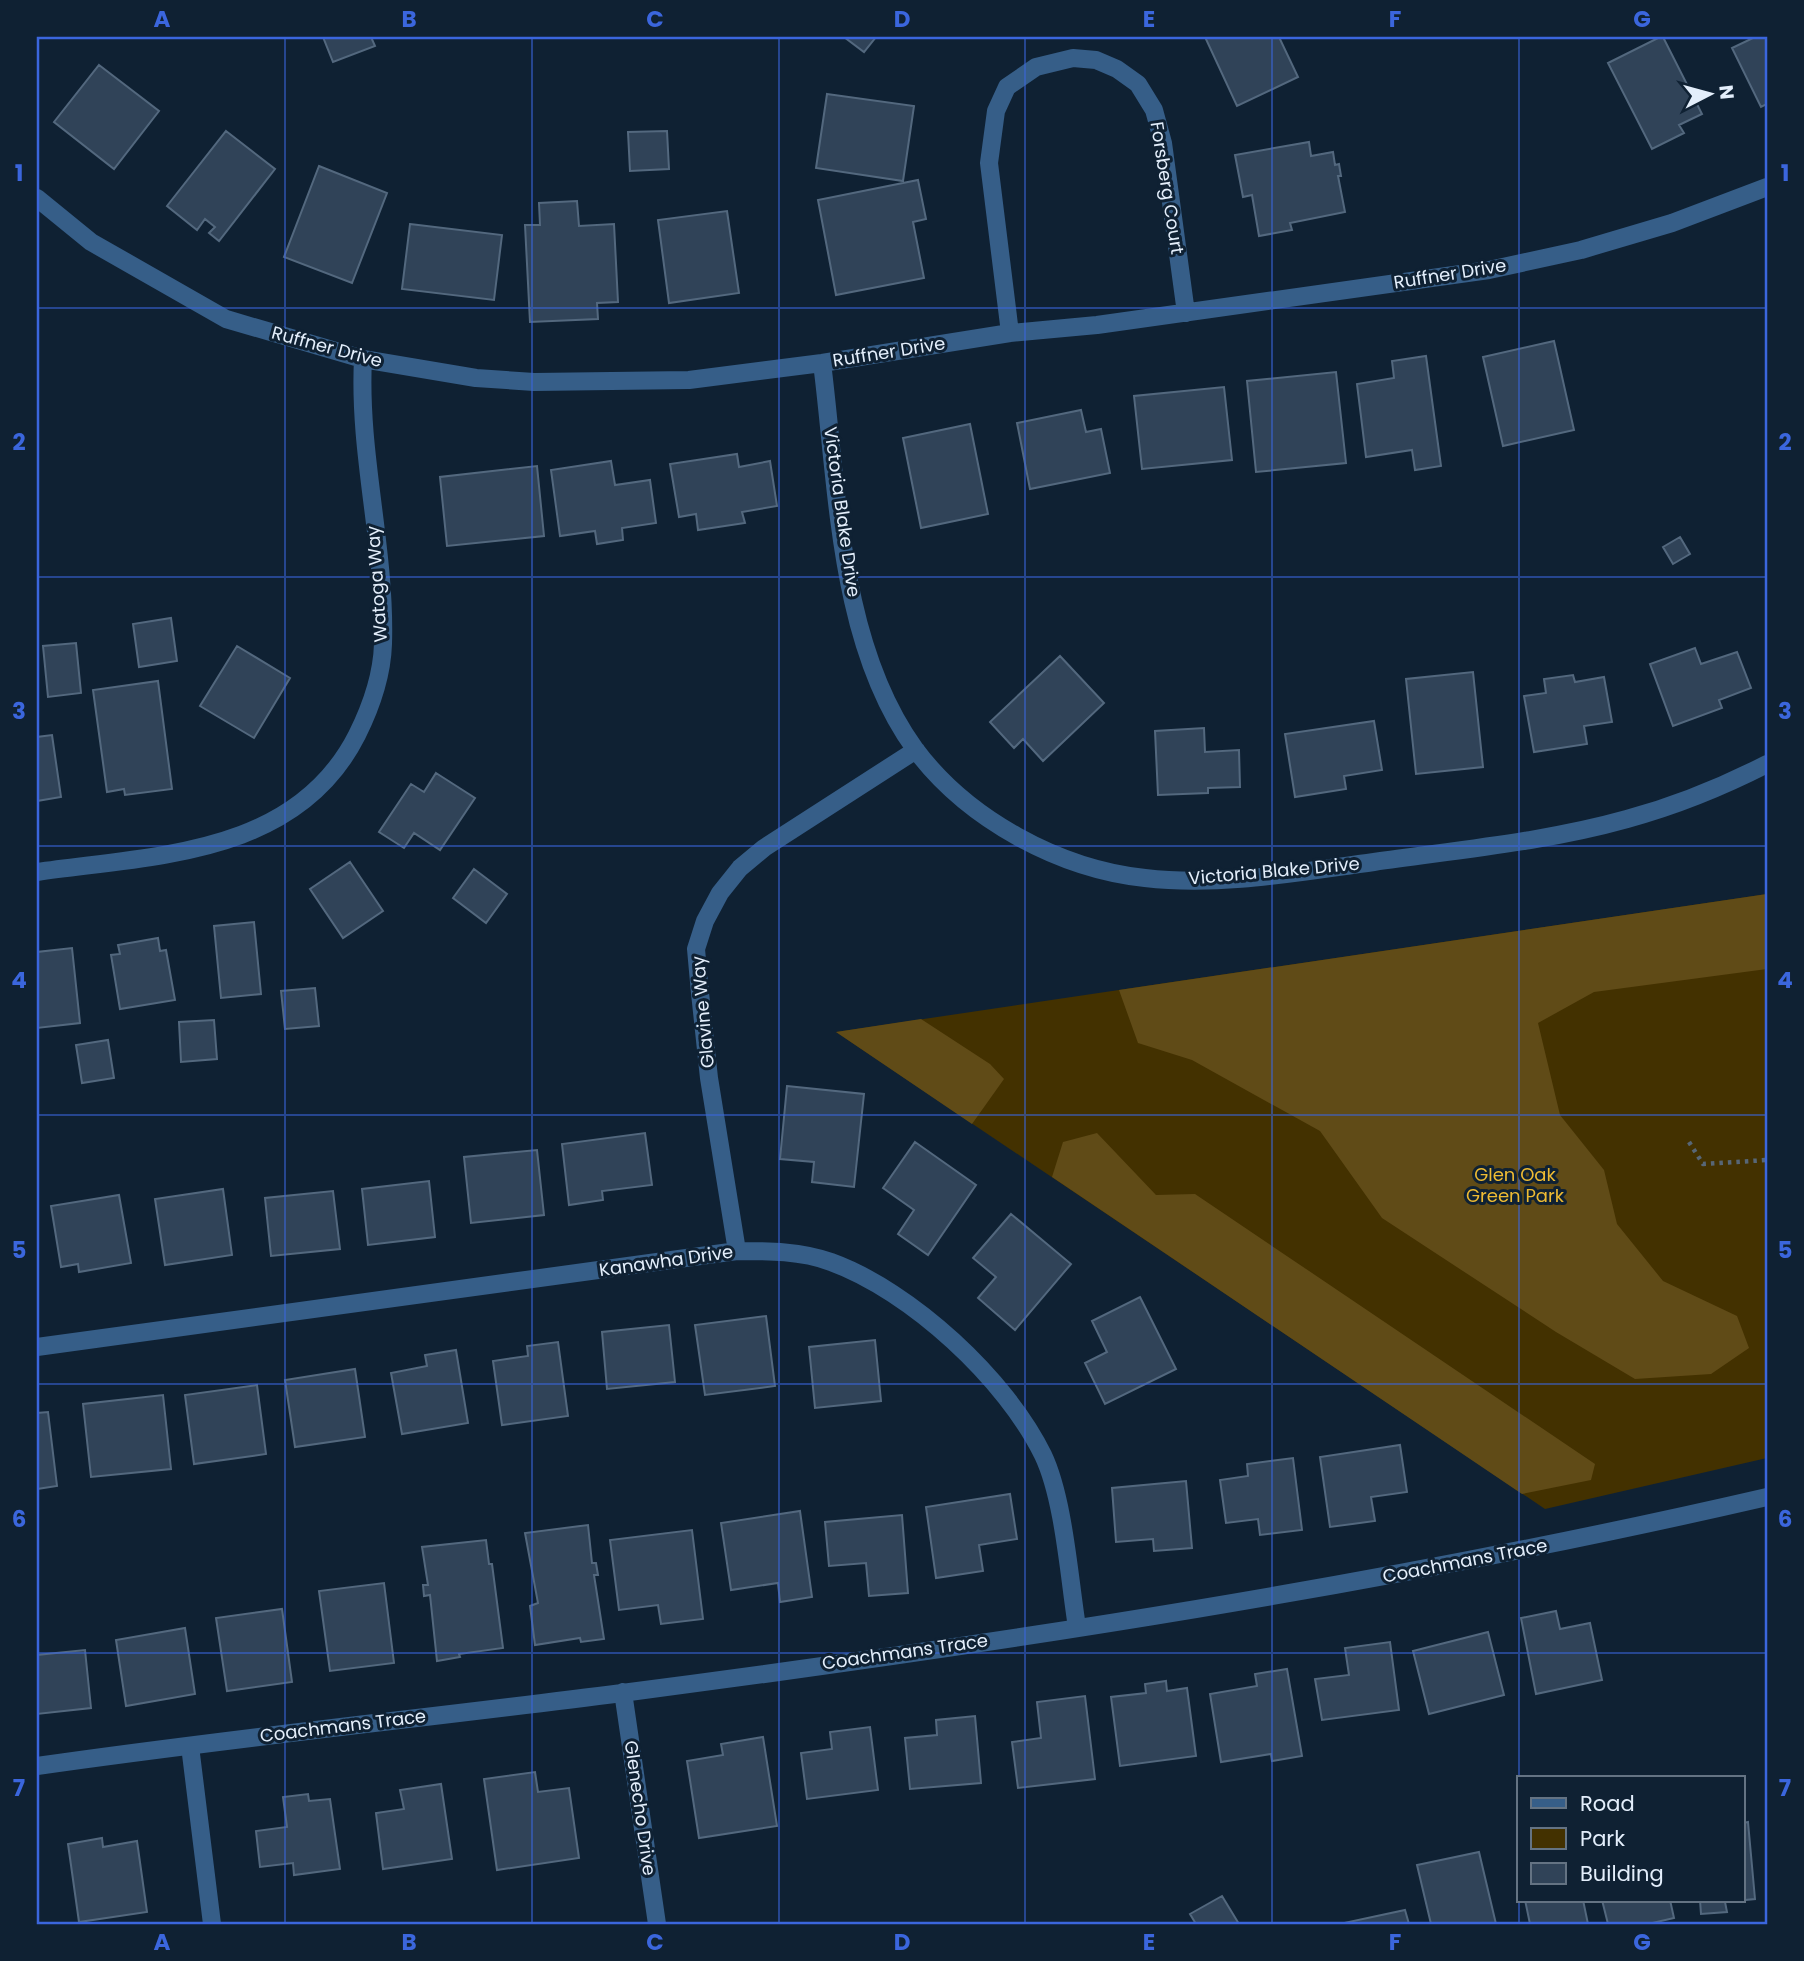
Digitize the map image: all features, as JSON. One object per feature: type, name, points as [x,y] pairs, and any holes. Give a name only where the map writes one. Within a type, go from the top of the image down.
[{"type":"street","name":"Forsberg Court","points":[[1010,333],[989,163],[996,111],[1007,87],[1036,67],[1073,58],[1096,60],[1117,69],[1138,84],[1154,110],[1163,143],[1186,313]]},
{"type":"street","name":"Ruffner Drive","points":[[37,198],[91,242],[226,319],[363,359],[475,378],[534,382],[689,380],[822,363],[1010,333],[1186,313],[1489,270],[1581,250],[1672,223],[1767,187]]},
{"type":"street","name":"Watoga Way","points":[[37,872],[196,849],[254,832],[309,796],[332,774],[352,745],[367,714],[378,680],[383,645],[378,563],[365,456],[363,359]]},
{"type":"street","name":"Victoria Blake Drive","points":[[822,363],[849,580],[865,648],[884,696],[916,750],[950,786],[984,814],[1058,857],[1106,871],[1178,880],[1229,879],[1325,869],[1569,832],[1626,820],[1720,788],[1767,764]]},
{"type":"street","name":"Glavine Way","points":[[737,1251],[709,1078],[700,993],[696,948],[705,921],[720,893],[740,867],[764,848],[916,750]]},
{"type":"street","name":"Kanawha Drive","points":[[37,1347],[737,1251],[780,1251],[830,1262],[868,1278],[919,1314],[970,1358],[1012,1406],[1044,1456],[1058,1507],[1077,1627]]},
{"type":"street","name":"Coachmans Trace","points":[[37,1766],[623,1692],[1309,1591],[1622,1530],[1767,1497]]},
{"type":"street","name":"Glenecho Drive","points":[[623,1692],[657,1924]]},
{"type":"street","points":[[190,1746],[212,1924]]},
{"type":"path","points":[[1689,1142],[1703,1164],[1767,1160]]},
{"type":"green space","name":"Glen Oak Green Park","points":[[1767,894],[1767,1458],[1545,1509],[836,1032]]},
{"type":"green space","points":[[1767,894],[1767,969],[1594,992],[1538,1023],[1560,1115],[1604,1170],[1617,1224],[1663,1281],[1737,1316],[1749,1348],[1711,1374],[1635,1379],[1556,1332],[1382,1218],[1320,1131],[1192,1060],[1138,1043],[1119,990]]},
{"type":"green space","points":[[921,1019],[990,1064],[1004,1079],[972,1124],[836,1032]]},
{"type":"green space","points":[[1097,1133],[1156,1195],[1195,1194],[1595,1464],[1591,1480],[1522,1494],[1052,1177],[1063,1142]]},
{"type":"building","points":[[323,37],[371,37],[375,46],[333,62]]},
{"type":"building","points":[[844,37],[876,37],[864,52]]},
{"type":"building","points":[[1205,37],[1279,37],[1298,77],[1237,106]]},
{"type":"building","points":[[1663,37],[1702,114],[1679,125],[1684,133],[1652,149],[1608,63]]},
{"type":"building","points":[[1755,37],[1767,37],[1767,104],[1761,107],[1732,48]]},
{"type":"building","points":[[99,65],[159,111],[114,169],[54,122]]},
{"type":"building","points":[[827,94],[914,106],[903,181],[816,168]]},
{"type":"building","points":[[226,131],[275,169],[219,241],[209,233],[215,227],[205,219],[197,230],[167,206]]},
{"type":"building","points":[[667,131],[669,169],[630,171],[628,132]]},
{"type":"building","points":[[1309,142],[1311,156],[1333,152],[1335,165],[1339,164],[1341,176],[1338,176],[1345,212],[1290,223],[1292,230],[1259,236],[1252,195],[1243,197],[1235,155]]},
{"type":"building","points":[[319,166],[387,193],[352,283],[284,257]]},
{"type":"building","points":[[918,180],[926,219],[913,222],[924,278],[836,295],[818,200]]},
{"type":"building","points":[[577,201],[579,226],[614,224],[618,302],[597,303],[598,319],[530,322],[525,225],[540,225],[539,203]]},
{"type":"building","points":[[727,211],[739,293],[669,303],[658,220]]},
{"type":"building","points":[[410,224],[502,235],[494,300],[402,289]]},
{"type":"building","points":[[1554,341],[1574,430],[1503,446],[1483,357]]},
{"type":"building","points":[[1426,356],[1441,466],[1415,470],[1412,450],[1366,457],[1357,384],[1394,378],[1392,361]]},
{"type":"building","points":[[1336,372],[1346,463],[1256,472],[1247,381]]},
{"type":"building","points":[[1224,387],[1232,460],[1142,469],[1134,396]]},
{"type":"building","points":[[1081,410],[1086,432],[1101,429],[1110,473],[1030,489],[1017,423]]},
{"type":"building","points":[[970,424],[988,514],[921,528],[903,438]]},
{"type":"building","points":[[737,454],[739,467],[770,461],[777,506],[742,512],[745,523],[698,530],[696,514],[679,517],[670,464]]},
{"type":"building","points":[[611,461],[615,485],[650,480],[656,523],[622,528],[623,540],[597,544],[595,531],[560,536],[551,470]]},
{"type":"building","points":[[537,466],[544,536],[447,546],[440,477]]},
{"type":"building","points":[[1680,537],[1690,554],[1673,564],[1663,547]]},
{"type":"building","points":[[171,618],[177,661],[139,667],[133,624]]},
{"type":"building","points":[[76,643],[81,693],[48,697],[43,646]]},
{"type":"building","points":[[237,646],[290,678],[254,738],[200,706]]},
{"type":"building","points":[[1695,648],[1701,664],[1737,652],[1751,688],[1719,700],[1722,708],[1673,726],[1650,664]]},
{"type":"building","points":[[1060,656],[1104,703],[1043,761],[1023,739],[1014,748],[990,722]]},
{"type":"building","points":[[1473,672],[1483,767],[1416,774],[1406,679]]},
{"type":"building","points":[[1573,675],[1575,682],[1604,677],[1612,722],[1584,726],[1587,744],[1534,752],[1524,696],[1546,693],[1544,679]]},
{"type":"building","points":[[158,681],[172,789],[125,795],[124,789],[107,792],[93,690]]},
{"type":"building","points":[[1374,721],[1382,770],[1344,776],[1346,789],[1295,797],[1285,734]]},
{"type":"building","points":[[1204,728],[1205,752],[1239,750],[1240,787],[1208,788],[1208,793],[1158,795],[1155,731]]},
{"type":"building","points":[[52,735],[61,797],[37,801],[37,737]]},
{"type":"building","points":[[436,773],[475,798],[440,850],[414,833],[404,848],[379,832],[411,784],[424,792]]},
{"type":"building","points":[[350,862],[383,911],[343,938],[310,889]]},
{"type":"building","points":[[474,869],[507,894],[486,923],[453,898]]},
{"type":"building","points":[[254,922],[261,994],[221,998],[214,926]]},
{"type":"building","points":[[158,938],[160,951],[166,950],[175,1000],[120,1009],[111,955],[120,954],[118,945]]},
{"type":"building","points":[[72,948],[80,1023],[37,1028],[37,952]]},
{"type":"building","points":[[315,988],[319,1026],[285,1029],[281,991]]},
{"type":"building","points":[[214,1020],[217,1059],[181,1062],[179,1022]]},
{"type":"building","points":[[108,1040],[114,1078],[82,1083],[76,1045]]},
{"type":"building","points":[[787,1086],[864,1094],[854,1187],[812,1182],[814,1162],[780,1159]]},
{"type":"building","points":[[645,1133],[652,1185],[602,1191],[603,1200],[569,1205],[562,1144]]},
{"type":"building","points":[[915,1142],[976,1185],[928,1255],[898,1234],[914,1210],[883,1188]]},
{"type":"building","points":[[537,1150],[544,1215],[471,1223],[464,1157]]},
{"type":"building","points":[[429,1181],[435,1237],[368,1245],[362,1189]]},
{"type":"building","points":[[223,1189],[232,1255],[165,1265],[155,1199]]},
{"type":"building","points":[[333,1191],[340,1249],[271,1256],[265,1198]]},
{"type":"building","points":[[119,1195],[131,1263],[79,1272],[78,1264],[61,1267],[51,1206]]},
{"type":"building","points":[[1011,1214],[1071,1264],[1015,1330],[978,1298],[996,1277],[973,1258]]},
{"type":"building","points":[[1140,1297],[1176,1369],[1105,1404],[1085,1363],[1107,1352],[1092,1321]]},
{"type":"building","points":[[766,1316],[775,1386],[705,1395],[695,1325]]},
{"type":"building","points":[[669,1325],[675,1382],[607,1389],[602,1332]]},
{"type":"building","points":[[875,1340],[881,1401],[815,1408],[809,1347]]},
{"type":"building","points":[[558,1342],[568,1416],[502,1425],[493,1361],[528,1356],[527,1346]]},
{"type":"building","points":[[456,1350],[468,1423],[402,1434],[391,1373],[427,1366],[425,1355]]},
{"type":"building","points":[[355,1369],[365,1437],[295,1447],[285,1380]]},
{"type":"building","points":[[257,1385],[266,1454],[194,1464],[185,1395]]},
{"type":"building","points":[[163,1395],[171,1469],[91,1477],[83,1404]]},
{"type":"building","points":[[48,1412],[57,1486],[37,1489],[37,1413]]},
{"type":"building","points":[[1400,1445],[1407,1492],[1371,1497],[1375,1521],[1330,1527],[1320,1457]]},
{"type":"building","points":[[1293,1458],[1302,1530],[1260,1535],[1258,1519],[1226,1523],[1220,1480],[1248,1476],[1247,1464]]},
{"type":"building","points":[[1186,1481],[1192,1548],[1154,1551],[1153,1539],[1116,1542],[1112,1488]]},
{"type":"building","points":[[1010,1494],[1017,1539],[979,1545],[983,1571],[936,1578],[926,1507]]},
{"type":"building","points":[[800,1511],[812,1597],[780,1602],[778,1583],[731,1590],[721,1523]]},
{"type":"building","points":[[902,1515],[908,1593],[869,1596],[866,1563],[829,1566],[825,1522]]},
{"type":"building","points":[[588,1525],[592,1563],[596,1563],[598,1575],[594,1575],[604,1639],[581,1642],[580,1638],[535,1645],[530,1606],[538,1603],[525,1533]]},
{"type":"building","points":[[692,1530],[703,1619],[661,1624],[658,1605],[619,1610],[610,1540]]},
{"type":"building","points":[[486,1540],[489,1564],[492,1564],[503,1648],[459,1654],[460,1657],[437,1661],[430,1595],[424,1596],[423,1585],[428,1585],[422,1547]]},
{"type":"building","points":[[384,1583],[394,1663],[330,1671],[319,1591]]},
{"type":"building","points":[[282,1609],[292,1682],[227,1691],[216,1618]]},
{"type":"building","points":[[1556,1611],[1560,1629],[1590,1623],[1602,1680],[1536,1694],[1521,1618]]},
{"type":"building","points":[[185,1628],[195,1694],[126,1706],[116,1640]]},
{"type":"building","points":[[1488,1632],[1504,1695],[1429,1714],[1413,1651]]},
{"type":"building","points":[[1390,1642],[1399,1710],[1322,1720],[1315,1679],[1349,1675],[1345,1648]]},
{"type":"building","points":[[85,1650],[91,1708],[37,1714],[37,1655]]},
{"type":"building","points":[[1287,1669],[1302,1756],[1272,1761],[1271,1754],[1221,1762],[1210,1694],[1257,1686],[1255,1674]]},
{"type":"building","points":[[1166,1681],[1167,1691],[1187,1688],[1196,1756],[1120,1766],[1111,1697],[1146,1693],[1145,1684]]},
{"type":"building","points":[[1085,1696],[1095,1779],[1018,1788],[1012,1742],[1041,1738],[1037,1702]]},
{"type":"building","points":[[975,1716],[981,1783],[910,1789],[905,1738],[937,1735],[936,1720]]},
{"type":"building","points":[[870,1727],[878,1790],[807,1799],[801,1753],[832,1749],[830,1732]]},
{"type":"building","points":[[763,1737],[777,1826],[699,1838],[687,1761],[723,1755],[721,1744]]},
{"type":"building","points":[[535,1772],[538,1792],[569,1788],[579,1858],[497,1870],[484,1779]]},
{"type":"building","points":[[441,1784],[452,1859],[383,1869],[376,1813],[404,1809],[400,1790]]},
{"type":"building","points":[[308,1794],[309,1801],[330,1799],[340,1869],[294,1875],[293,1863],[260,1867],[256,1831],[287,1827],[283,1797]]},
{"type":"building","points":[[1748,1822],[1755,1899],[1744,1900],[1744,1823]]},
{"type":"building","points":[[102,1838],[103,1847],[137,1841],[147,1912],[79,1922],[68,1844]]},
{"type":"building","points":[[1479,1852],[1496,1924],[1431,1924],[1417,1865]]},
{"type":"building","points":[[1222,1896],[1239,1924],[1196,1924],[1190,1914]]},
{"type":"building","points":[[1525,1902],[1583,1902],[1588,1924],[1530,1924]]},
{"type":"building","points":[[1602,1902],[1670,1902],[1674,1918],[1648,1924],[1608,1924]]},
{"type":"building","points":[[1700,1902],[1725,1902],[1727,1912],[1701,1914]]},
{"type":"building","points":[[1405,1910],[1409,1924],[1344,1924],[1344,1923]]}]
